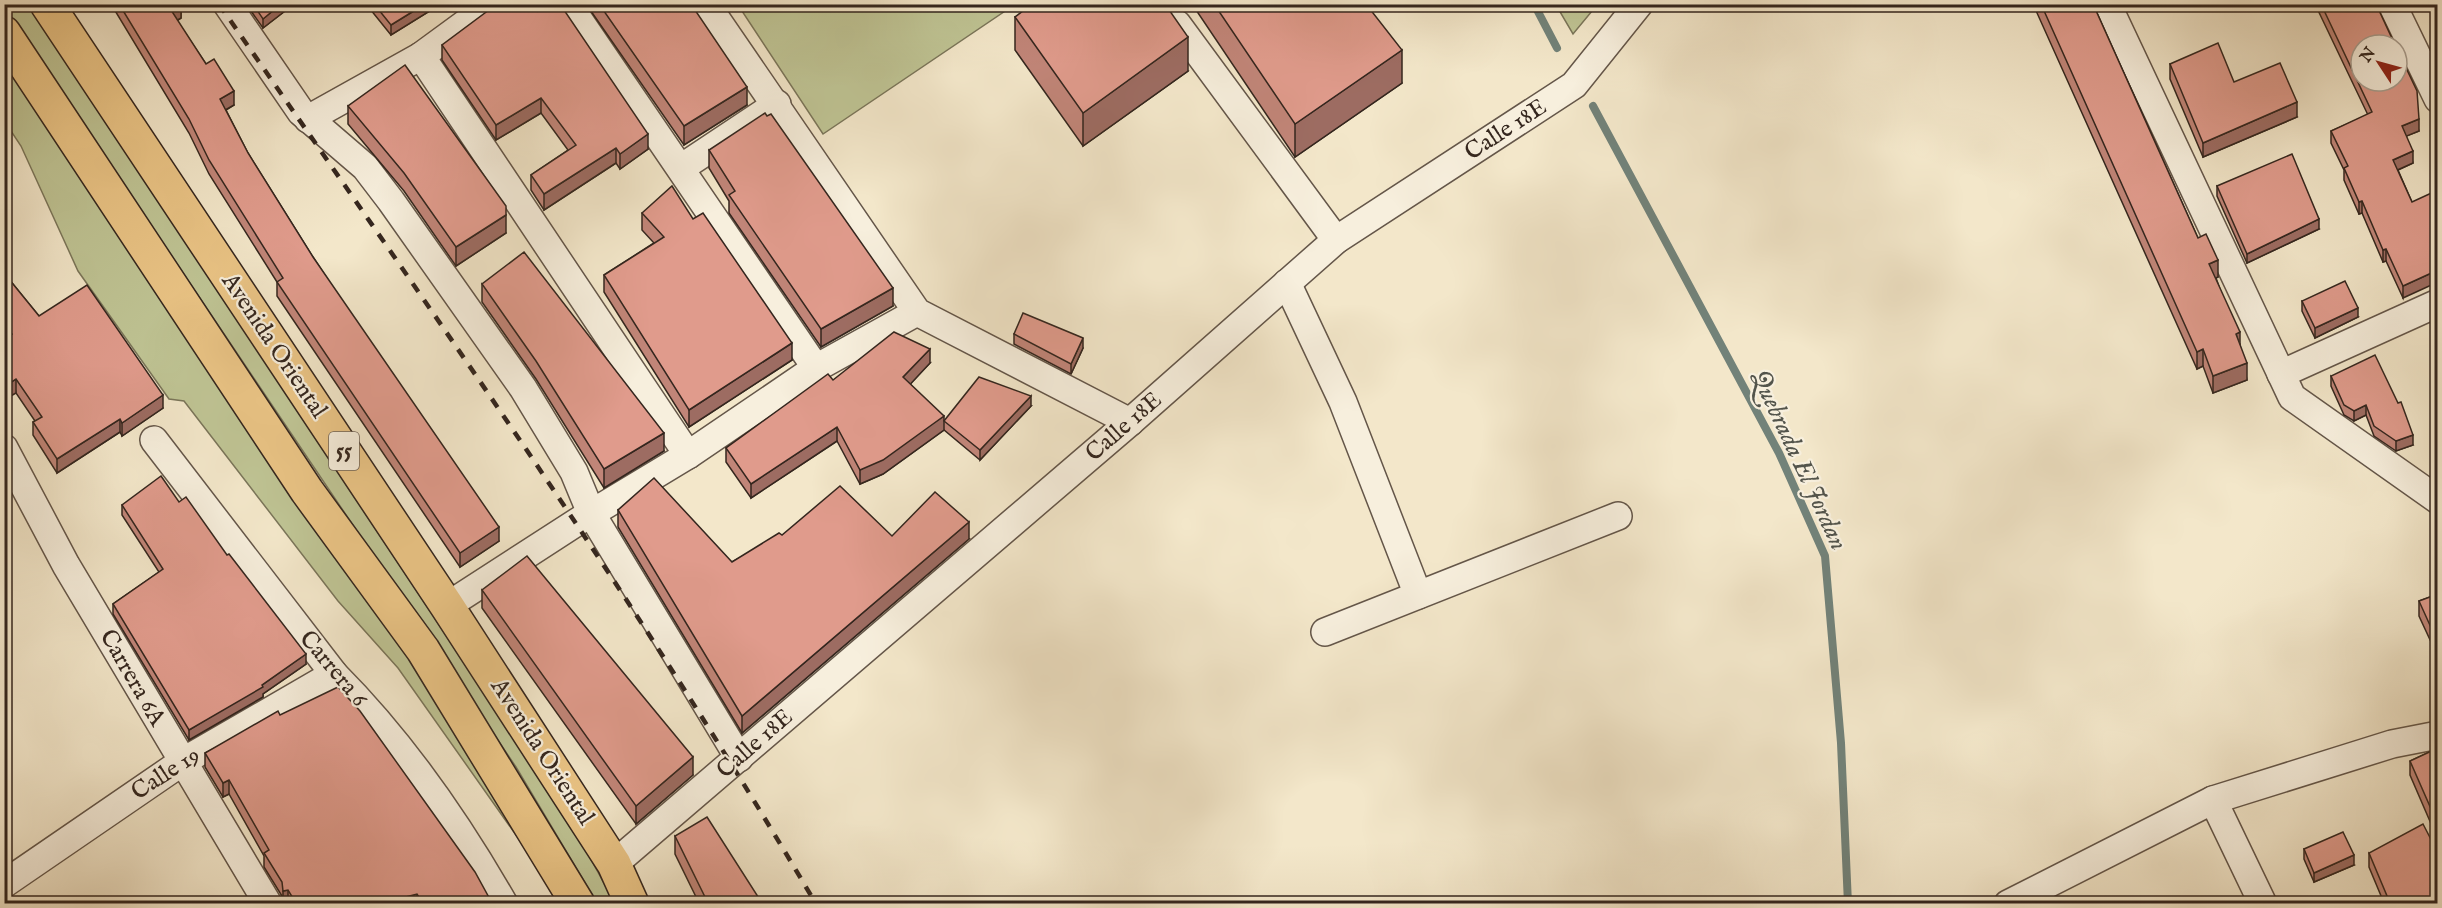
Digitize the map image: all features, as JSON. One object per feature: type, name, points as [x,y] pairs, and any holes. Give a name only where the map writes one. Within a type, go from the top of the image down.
[{"type":"main road","name":"Avenida Oriental","points":[[47,4],[447,606],[614,864],[632,903]]},
{"type":"main road","name":"Avenida Oriental","points":[[4,33],[307,491],[423,650],[578,903]]},
{"type":"street","points":[[227,4],[308,119],[333,137],[365,167],[523,387],[574,472],[591,513],[739,758]]},
{"type":"street","points":[[308,119],[421,56],[492,4]]},
{"type":"street","points":[[568,4],[816,368]]},
{"type":"street","points":[[706,4],[777,104],[917,312],[1130,422]]},
{"type":"street","name":"Calle 18E","points":[[614,864],[1130,422],[1336,240],[1574,85],[1639,4]]},
{"type":"street","points":[[2107,4],[2292,397],[2438,500]]},
{"type":"street","points":[[2392,4],[2438,99]]},
{"type":"street","points":[[1177,24],[1336,240]]},
{"type":"street","points":[[421,56],[688,455]]},
{"type":"street","points":[[681,168],[777,104]]},
{"type":"street","points":[[1287,283],[1343,402],[1418,595]]},
{"type":"street","points":[[2281,374],[2438,303]]},
{"type":"street","points":[[447,606],[591,513],[688,455],[816,368],[917,312]]},
{"type":"street","name":"Carrera 6","points":[[154,440],[334,674],[364,703],[465,836],[504,903]]},
{"type":"street","name":"Carrera 6A","points":[[4,448],[66,565],[268,903]]},
{"type":"street","points":[[1325,632],[1618,516]]},
{"type":"street","name":"Calle 19","points":[[4,884],[182,762],[334,674]]},
{"type":"street","points":[[2008,903],[2213,800],[2392,744],[2438,735]]},
{"type":"street","points":[[2213,800],[2262,903]]},
{"type":"green space","points":[[5,5],[29,5],[574,829],[615,903],[597,903],[516,767],[5,9]]},
{"type":"green space","points":[[738,5],[1014,5],[823,134]]},
{"type":"green space","points":[[1556,5],[1597,5],[1573,34]]},
{"type":"green space","points":[[4,55],[424,673],[535,862],[398,668],[338,601],[184,401],[169,399],[78,271],[21,146],[5,122]]},
{"type":"building","points":[[119,4],[181,4],[171,10],[206,64],[214,59],[234,91],[220,99],[248,153],[313,257],[499,527],[460,553],[277,282],[283,278],[209,160],[189,119]]},
{"type":"building","points":[[253,4],[281,4],[263,19]]},
{"type":"building","points":[[374,4],[425,4],[391,25]]},
{"type":"building","points":[[497,4],[535,4],[538,11],[546,4],[560,4],[648,134],[620,154],[616,148],[544,194],[531,175],[576,145],[541,98],[496,125],[442,45]]},
{"type":"building","points":[[599,4],[691,4],[747,87],[684,126]]},
{"type":"building","points":[[1032,4],[1165,4],[1188,37],[1083,113],[1015,17]]},
{"type":"building","points":[[1214,4],[1366,4],[1402,50],[1295,124]]},
{"type":"building","points":[[2041,4],[2093,4],[2198,238],[2206,234],[2218,260],[2209,264],[2240,332],[2236,334],[2247,363],[2213,376],[2203,349],[2197,352]]},
{"type":"building","points":[[2321,4],[2376,4],[2389,33],[2349,33],[2349,63]]},
{"type":"building","points":[[2218,43],[2234,82],[2280,63],[2297,102],[2203,143],[2170,64]]},
{"type":"building","points":[[405,65],[506,206],[506,215],[456,247],[404,173],[348,106]]},
{"type":"building","points":[[2409,74],[2417,91],[2419,119],[2402,126],[2413,151],[2393,160],[2412,202],[2438,190],[2438,270],[2403,286],[2386,249],[2383,250],[2362,201],[2359,202],[2344,168],[2348,166],[2331,131],[2372,112],[2363,93],[2409,93]]},
{"type":"building","points":[[765,113],[767,116],[771,114],[893,288],[821,329],[729,195],[735,191],[709,150]]},
{"type":"building","points":[[2292,154],[2319,219],[2247,254],[2217,186]]},
{"type":"building","points":[[672,186],[693,219],[703,213],[792,343],[689,410],[604,275],[664,237],[642,213]]},
{"type":"building","points":[[524,252],[664,433],[604,469],[536,361],[482,284]]},
{"type":"building","points":[[4,273],[39,316],[87,285],[163,395],[122,423],[120,419],[57,459],[33,422],[42,417],[16,379],[4,387],[4,339],[12,334],[4,325]]},
{"type":"building","points":[[2345,281],[2358,308],[2315,328],[2302,301]]},
{"type":"building","points":[[1023,313],[1083,338],[1071,364],[1014,334]]},
{"type":"building","points":[[894,332],[930,349],[903,377],[944,416],[883,460],[860,470],[837,427],[751,484],[726,448],[828,374],[833,380]]},
{"type":"building","points":[[2375,355],[2398,403],[2401,402],[2413,435],[2396,441],[2374,426],[2366,405],[2354,411],[2344,405],[2331,376]]},
{"type":"building","points":[[979,377],[1031,396],[980,450],[944,421]]},
{"type":"building","points":[[161,476],[179,502],[186,497],[227,555],[229,554],[306,654],[262,685],[263,687],[189,730],[113,604],[163,569],[122,505]]},
{"type":"building","points":[[654,478],[732,562],[779,533],[782,535],[840,486],[892,536],[935,492],[969,522],[742,716],[618,510]]},
{"type":"building","points":[[527,556],[693,757],[636,806],[482,590]]},
{"type":"building","points":[[2438,594],[2438,643],[2419,601]]},
{"type":"building","points":[[338,687],[360,711],[475,872],[492,903],[423,903],[417,894],[382,903],[296,903],[288,890],[283,891],[282,882],[264,853],[269,850],[229,780],[223,783],[205,753],[278,711],[280,715]]},
{"type":"building","points":[[2438,748],[2438,809],[2432,811],[2410,761]]},
{"type":"building","points":[[707,817],[762,903],[708,903],[675,836]]},
{"type":"building","points":[[2423,824],[2438,853],[2438,903],[2390,903],[2369,853]]},
{"type":"building","points":[[2343,832],[2354,855],[2314,873],[2304,849]]},
{"type":"waterway","name":"Quebrada El Jordan","points":[[1534,4],[1557,48]]},
{"type":"waterway","name":"Quebrada El Jordan","points":[[1593,106],[1779,453],[1825,556],[1841,743],[1848,904]]},
{"type":"railway","points":[[219,4],[450,337],[601,561],[746,788],[816,904]]}]
